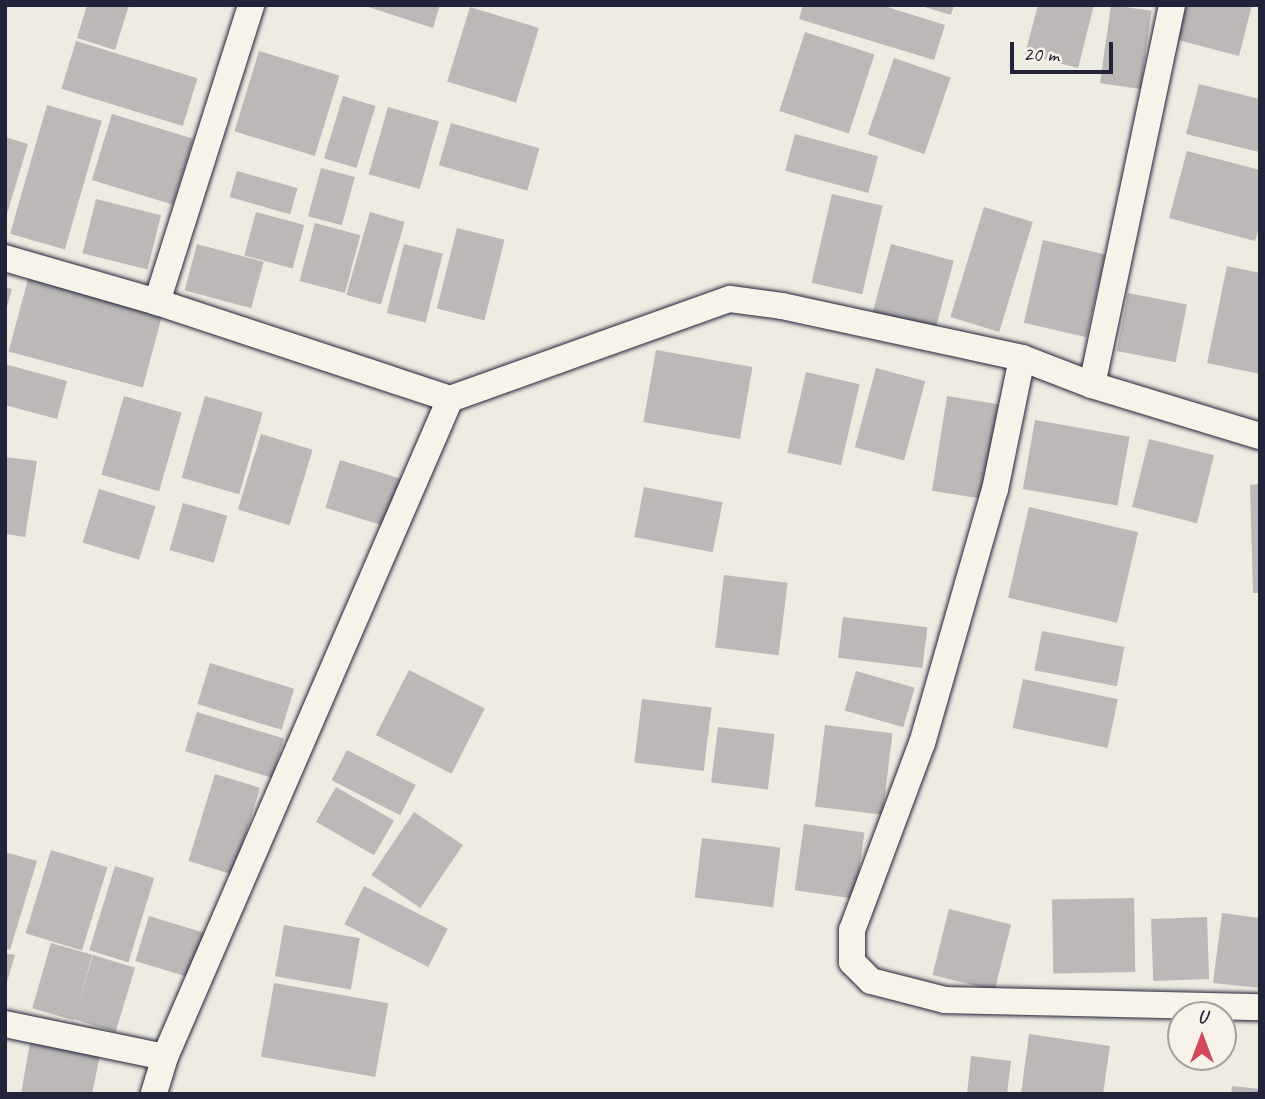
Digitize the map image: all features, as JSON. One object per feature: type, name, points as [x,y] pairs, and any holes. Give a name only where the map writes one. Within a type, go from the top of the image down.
[{"type":"street","points":[[157,302],[251,5]]},
{"type":"street","points":[[1092,385],[1172,5]]},
{"type":"street","points":[[5,258],[157,302],[450,399],[730,299],[782,306],[1022,358],[1092,385],[1260,436]]},
{"type":"street","points":[[1022,358],[995,489],[922,743],[852,930],[852,962],[871,981],[944,1000],[1260,1007]]},
{"type":"street","points":[[154,1094],[165,1057],[450,399]]},
{"type":"street","points":[[5,1024],[165,1057]]},
{"type":"building","points":[[87,5],[129,5],[115,50],[77,38]]},
{"type":"building","points":[[362,5],[440,5],[433,28]]},
{"type":"building","points":[[803,5],[881,5],[945,25],[934,60],[799,19]]},
{"type":"building","points":[[918,5],[954,5],[951,15]]},
{"type":"building","points":[[1038,5],[1094,5],[1078,68],[1025,54]]},
{"type":"building","points":[[1111,5],[1152,11],[1141,89],[1100,83]]},
{"type":"building","points":[[1182,5],[1252,5],[1239,56],[1174,39]]},
{"type":"building","points":[[470,7],[539,28],[516,103],[447,82]]},
{"type":"building","points":[[805,32],[874,55],[849,133],[779,111]]},
{"type":"building","points":[[76,41],[197,78],[183,126],[61,89]]},
{"type":"building","points":[[259,51],[339,76],[315,156],[234,131]]},
{"type":"building","points":[[894,58],[951,78],[924,154],[868,135]]},
{"type":"building","points":[[1199,84],[1260,99],[1259,152],[1186,134]]},
{"type":"building","points":[[343,96],[376,106],[357,168],[324,158]]},
{"type":"building","points":[[47,105],[102,121],[65,250],[10,234]]},
{"type":"building","points":[[388,107],[439,122],[420,189],[369,174]]},
{"type":"building","points":[[112,114],[193,139],[173,205],[92,180]]},
{"type":"building","points":[[451,123],[539,148],[527,191],[439,165]]},
{"type":"building","points":[[795,134],[878,156],[868,193],[785,171]]},
{"type":"building","points":[[5,137],[28,144],[6,217],[5,217]]},
{"type":"building","points":[[1187,151],[1260,170],[1260,225],[1255,241],[1169,218]]},
{"type":"building","points":[[321,168],[355,177],[342,225],[308,216]]},
{"type":"building","points":[[237,171],[298,188],[290,214],[230,197]]},
{"type":"building","points":[[832,194],[883,206],[862,294],[812,283]]},
{"type":"building","points":[[96,199],[161,215],[147,270],[82,253]]},
{"type":"building","points":[[984,207],[1033,222],[999,332],[950,317]]},
{"type":"building","points":[[256,212],[304,225],[293,268],[244,255]]},
{"type":"building","points":[[370,212],[405,222],[381,305],[346,295]]},
{"type":"building","points":[[315,223],[360,235],[345,293],[299,281]]},
{"type":"building","points":[[457,228],[505,240],[484,320],[437,309]]},
{"type":"building","points":[[1043,240],[1105,254],[1086,337],[1024,323]]},
{"type":"building","points":[[197,244],[264,262],[251,308],[185,290]]},
{"type":"building","points":[[404,244],[443,254],[426,323],[387,313]]},
{"type":"building","points":[[891,244],[954,261],[935,332],[872,315]]},
{"type":"building","points":[[1227,266],[1260,273],[1260,374],[1207,363]]},
{"type":"building","points":[[28,279],[162,315],[143,387],[9,351]]},
{"type":"building","points":[[5,287],[12,289],[6,310],[5,310]]},
{"type":"building","points":[[1128,293],[1187,304],[1176,362],[1117,351]]},
{"type":"building","points":[[656,350],[753,367],[740,439],[643,422]]},
{"type":"building","points":[[5,364],[67,381],[57,419],[5,405]]},
{"type":"building","points":[[876,368],[925,381],[904,460],[855,447]]},
{"type":"building","points":[[806,372],[860,384],[841,465],[787,453]]},
{"type":"building","points":[[124,396],[182,413],[159,491],[101,475]]},
{"type":"building","points":[[205,396],[263,413],[239,494],[182,478]]},
{"type":"building","points":[[947,396],[998,404],[983,499],[932,491]]},
{"type":"building","points":[[1035,420],[1130,437],[1117,506],[1023,489]]},
{"type":"building","points":[[261,434],[313,450],[290,525],[238,510]]},
{"type":"building","points":[[1149,439],[1214,455],[1197,523],[1132,507]]},
{"type":"building","points":[[5,457],[37,461],[25,537],[5,534]]},
{"type":"building","points":[[340,460],[405,480],[390,528],[325,508]]},
{"type":"building","points":[[1260,484],[1260,593],[1253,593],[1250,485]]},
{"type":"building","points":[[644,487],[723,502],[713,552],[634,537]]},
{"type":"building","points":[[99,489],[155,506],[139,560],[83,543]]},
{"type":"building","points":[[183,503],[227,516],[214,563],[169,550]]},
{"type":"building","points":[[1029,507],[1138,532],[1117,623],[1008,598]]},
{"type":"building","points":[[724,575],[788,583],[779,655],[715,647]]},
{"type":"building","points":[[843,617],[927,627],[922,668],[838,658]]},
{"type":"building","points":[[1042,631],[1124,647],[1117,686],[1034,670]]},
{"type":"building","points":[[210,663],[294,689],[282,730],[197,704]]},
{"type":"building","points":[[409,670],[485,709],[452,774],[376,735]]},
{"type":"building","points":[[856,671],[915,688],[903,727],[845,710]]},
{"type":"building","points":[[1023,679],[1118,699],[1107,748],[1013,728]]},
{"type":"building","points":[[642,699],[711,708],[704,771],[634,763]]},
{"type":"building","points":[[197,712],[284,739],[272,778],[185,751]]},
{"type":"building","points":[[825,725],[892,733],[882,815],[815,806]]},
{"type":"building","points":[[718,727],[775,734],[768,790],[711,783]]},
{"type":"building","points":[[347,750],[416,785],[400,815],[332,780]]},
{"type":"building","points":[[215,774],[260,788],[233,875],[188,861]]},
{"type":"building","points":[[336,787],[394,820],[374,855],[316,822]]},
{"type":"building","points":[[414,812],[463,845],[420,908],[372,875]]},
{"type":"building","points":[[804,824],[864,832],[855,899],[795,890]]},
{"type":"building","points":[[702,838],[780,848],[773,907],[695,898]]},
{"type":"building","points":[[51,850],[107,867],[82,950],[26,933]]},
{"type":"building","points":[[5,852],[37,861],[10,950],[5,948]]},
{"type":"building","points":[[115,866],[154,878],[128,962],[89,950]]},
{"type":"building","points":[[364,886],[448,929],[428,967],[344,924]]},
{"type":"building","points":[[1134,898],[1135,972],[1053,973],[1052,899]]},
{"type":"building","points":[[949,909],[1011,924],[995,990],[933,975]]},
{"type":"building","points":[[1222,913],[1260,918],[1260,988],[1213,983]]},
{"type":"building","points":[[149,916],[207,934],[194,979],[135,961]]},
{"type":"building","points":[[1207,917],[1209,979],[1153,981],[1151,919]]},
{"type":"building","points":[[284,925],[360,938],[351,990],[275,976]]},
{"type":"building","points":[[51,943],[92,955],[74,1020],[32,1008]]},
{"type":"building","points":[[5,953],[15,955],[6,985],[5,985]]},
{"type":"building","points":[[93,955],[135,968],[115,1032],[73,1019]]},
{"type":"building","points":[[274,983],[388,1003],[375,1077],[261,1057]]},
{"type":"building","points":[[1029,1034],[1110,1046],[1103,1094],[1021,1094]]},
{"type":"building","points":[[30,1043],[100,1055],[92,1094],[21,1094]]},
{"type":"building","points":[[971,1056],[1011,1061],[1007,1094],[967,1094]]},
{"type":"building","points":[[1232,1086],[1260,1089],[1260,1094],[1231,1094]]}]
